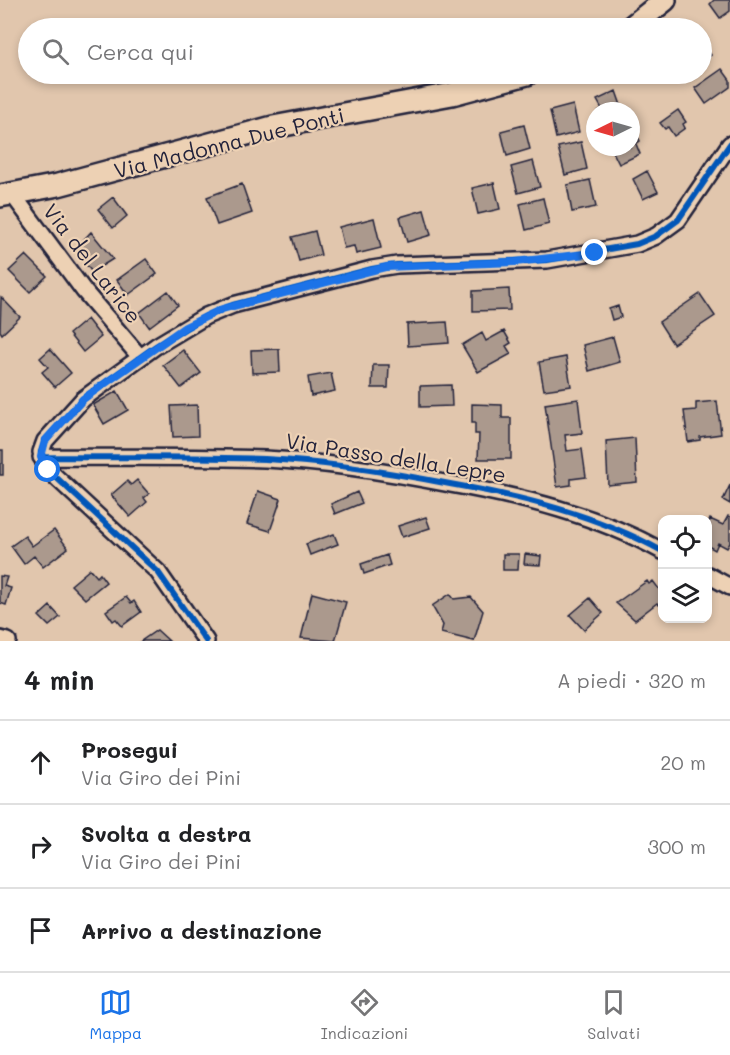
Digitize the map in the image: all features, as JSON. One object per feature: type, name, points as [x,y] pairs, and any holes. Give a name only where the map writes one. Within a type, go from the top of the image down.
[{"type":"main road","points":[[642,18],[664,0]]},
{"type":"main road","name":"Via Madonna Due Ponti","points":[[7,195],[273,127],[452,94],[490,84]]},
{"type":"street","points":[[206,641],[162,576],[48,470],[41,457],[45,441],[83,399],[185,327],[222,309],[372,269],[397,265],[547,260],[610,250],[647,240],[678,220],[730,144]]},
{"type":"street","name":"Via del Larice","points":[[7,195],[140,357]]},
{"type":"street","name":"Via Passo della Lepre","points":[[41,457],[266,459],[347,467],[466,486],[538,503],[622,531],[658,549]]},
{"type":"street","points":[[712,577],[730,587]]},
{"type":"street","points":[[0,639],[8,641]]},
{"type":"building","points":[[714,0],[730,0],[730,11],[720,18],[710,4]]},
{"type":"building","points":[[722,69],[730,80],[730,87],[706,104],[695,88],[701,84],[712,84],[712,76]]},
{"type":"building","points":[[616,91],[620,102],[598,102],[597,100]]},
{"type":"building","points":[[573,105],[579,132],[556,138],[550,111]]},
{"type":"building","points":[[678,110],[686,122],[683,124],[685,128],[674,136],[668,127],[665,129],[660,123]]},
{"type":"building","points":[[524,125],[530,149],[507,156],[501,131]]},
{"type":"building","points":[[581,142],[587,169],[565,175],[558,147]]},
{"type":"building","points":[[615,156],[636,156],[619,164]]},
{"type":"building","points":[[533,161],[540,187],[518,193],[511,167]]},
{"type":"building","points":[[647,171],[658,192],[643,199],[633,179]]},
{"type":"building","points":[[590,180],[596,207],[572,212],[567,185]]},
{"type":"building","points":[[494,183],[500,209],[478,214],[472,188]]},
{"type":"building","points":[[242,184],[252,213],[217,225],[207,197]]},
{"type":"building","points":[[113,197],[127,216],[113,228],[98,209]]},
{"type":"building","points":[[543,198],[549,224],[526,230],[520,204]]},
{"type":"building","points":[[424,210],[431,235],[407,242],[400,217]]},
{"type":"building","points":[[374,218],[381,248],[356,254],[354,246],[344,248],[339,227]]},
{"type":"building","points":[[315,231],[321,255],[299,261],[292,237]]},
{"type":"building","points":[[91,232],[113,259],[92,272],[74,250]]},
{"type":"building","points":[[26,255],[47,276],[30,292],[9,271]]},
{"type":"building","points":[[146,259],[157,274],[128,295],[117,280]]},
{"type":"building","points":[[509,289],[510,310],[473,311],[473,291]]},
{"type":"building","points":[[168,291],[178,305],[149,327],[139,313]]},
{"type":"building","points":[[700,294],[715,316],[673,344],[659,322]]},
{"type":"building","points":[[1,297],[20,317],[2,334],[0,331]]},
{"type":"building","points":[[618,306],[621,317],[612,320],[609,309]]},
{"type":"building","points":[[87,319],[101,337],[83,352],[69,334]]},
{"type":"building","points":[[447,322],[449,343],[408,346],[407,324]]},
{"type":"building","points":[[504,331],[511,343],[506,346],[511,354],[478,372],[462,345],[482,333],[486,341]]},
{"type":"building","points":[[613,337],[620,362],[589,371],[583,345]]},
{"type":"building","points":[[50,349],[71,373],[55,387],[42,372],[48,367],[40,358]]},
{"type":"building","points":[[279,349],[280,372],[252,373],[251,350]]},
{"type":"building","points":[[183,350],[201,373],[181,388],[163,365]]},
{"type":"building","points":[[566,357],[571,386],[544,390],[539,362]]},
{"type":"building","points":[[373,365],[389,365],[388,388],[372,388]]},
{"type":"building","points":[[331,373],[335,391],[311,396],[308,377]]},
{"type":"building","points":[[451,385],[452,406],[420,407],[420,386]]},
{"type":"building","points":[[117,391],[128,410],[104,424],[93,405]]},
{"type":"building","points":[[578,399],[582,433],[565,435],[567,451],[582,449],[586,477],[571,479],[571,485],[557,487],[545,404]]},
{"type":"building","points":[[717,401],[721,434],[700,437],[700,440],[688,442],[684,411],[696,410],[696,403]]},
{"type":"building","points":[[472,404],[502,405],[502,418],[511,418],[511,459],[478,459],[479,434],[475,434],[475,423],[472,423]]},
{"type":"building","points":[[197,405],[198,436],[173,437],[171,406]]},
{"type":"building","points":[[635,438],[637,482],[608,485],[606,441]]},
{"type":"building","points":[[0,450],[3,450],[3,475],[0,475]]},
{"type":"building","points":[[137,480],[149,494],[144,498],[147,502],[130,517],[111,495],[127,481],[131,485]]},
{"type":"building","points":[[730,485],[730,504],[723,500]]},
{"type":"building","points":[[258,491],[281,499],[270,531],[247,524]]},
{"type":"building","points":[[357,492],[362,503],[335,514],[331,504]]},
{"type":"building","points":[[728,516],[730,517],[730,543],[727,548],[718,543],[715,550],[712,548],[712,520],[723,525]]},
{"type":"building","points":[[426,517],[430,528],[402,537],[398,526]]},
{"type":"building","points":[[54,530],[68,548],[43,567],[34,556],[24,564],[11,546],[25,536],[32,546]]},
{"type":"building","points":[[334,534],[338,544],[310,555],[306,544]]},
{"type":"building","points":[[503,554],[519,554],[518,570],[503,570]]},
{"type":"building","points":[[525,554],[541,556],[540,565],[524,564]]},
{"type":"building","points":[[387,555],[390,565],[364,574],[361,564]]},
{"type":"building","points":[[90,569],[97,577],[100,574],[106,582],[85,599],[71,585]]},
{"type":"building","points":[[0,576],[7,577],[4,586],[11,588],[6,605],[0,603]]},
{"type":"building","points":[[647,581],[649,584],[653,581],[658,588],[658,604],[635,620],[616,603]]},
{"type":"building","points":[[312,593],[346,602],[335,641],[301,638]]},
{"type":"building","points":[[450,594],[454,599],[471,597],[483,611],[474,641],[441,633],[443,625],[432,606]]},
{"type":"building","points":[[126,597],[131,603],[134,601],[141,612],[122,626],[116,619],[113,621],[106,611]]},
{"type":"building","points":[[590,598],[603,613],[584,630],[570,615]]},
{"type":"building","points":[[50,606],[60,617],[49,626],[39,616]]},
{"type":"building","points":[[157,630],[169,641],[141,641]]},
{"type":"cycle path","points":[[206,641],[158,572],[45,467],[41,452],[45,441],[83,399],[156,346],[206,316],[233,305],[372,269],[397,265],[547,260],[637,244],[656,236],[678,220],[730,144]]},
{"type":"cycle path","points":[[41,457],[265,459],[335,465],[477,489],[532,501],[586,517],[658,549]]},
{"type":"route","points":[[48,470],[42,462],[42,447],[48,437],[83,399],[185,327],[222,309],[360,272],[397,265],[515,262],[558,259],[595,253]]}]
